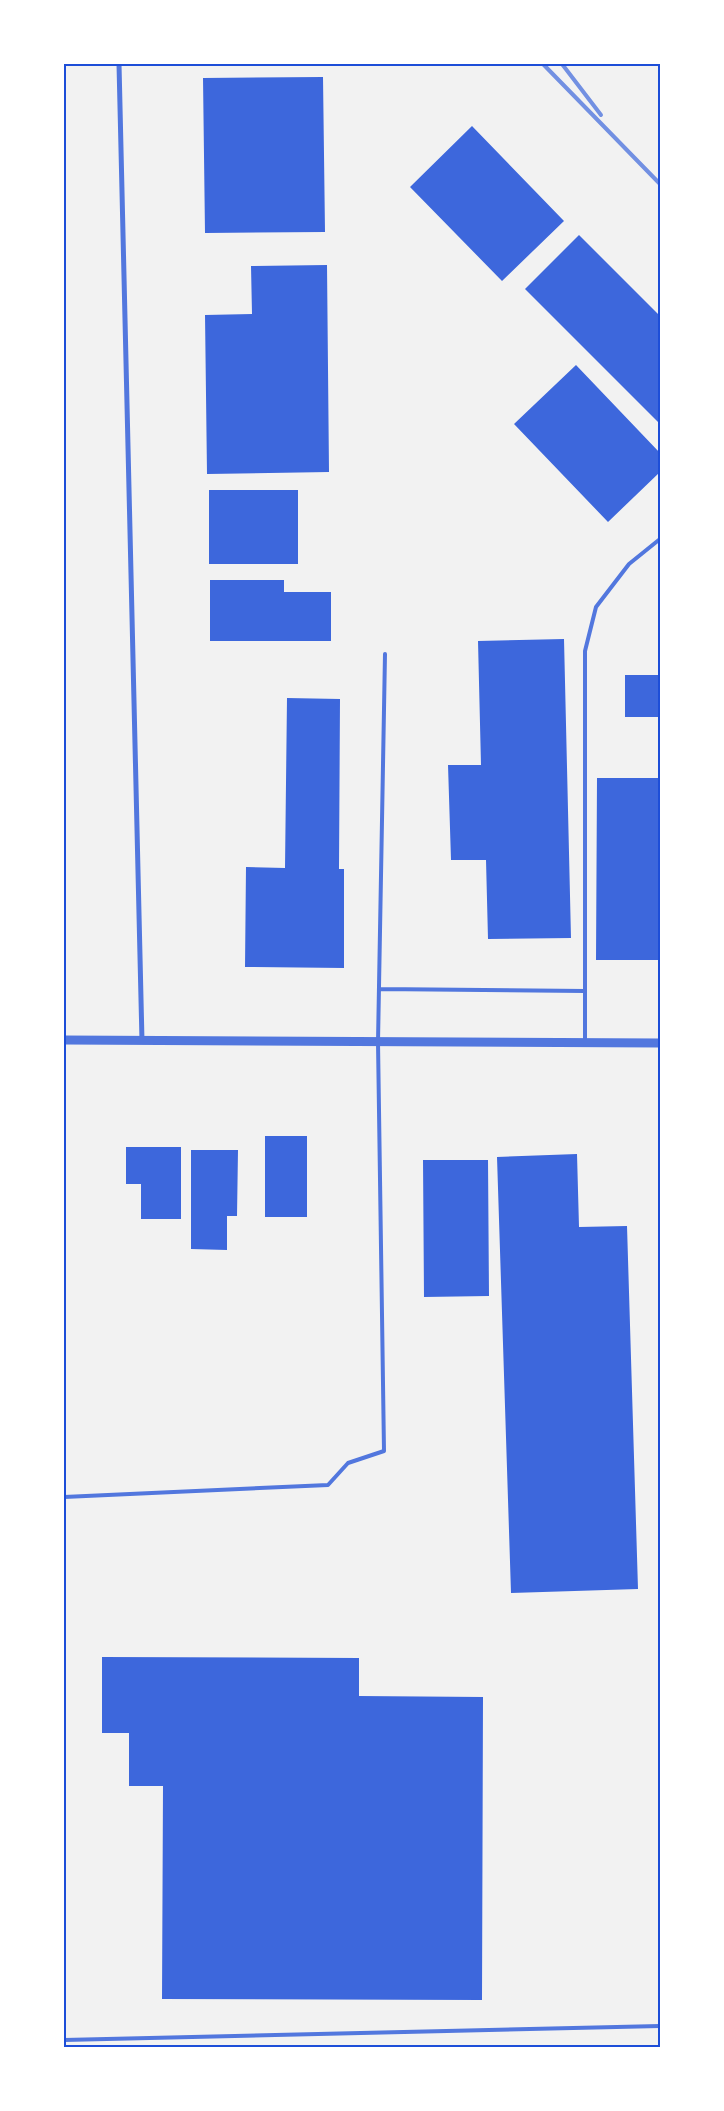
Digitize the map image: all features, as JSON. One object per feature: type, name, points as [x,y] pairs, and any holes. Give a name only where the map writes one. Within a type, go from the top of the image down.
[{"type":"street","points":[[119,64],[142,1041]]},
{"type":"street","points":[[64,1040],[660,1043]]},
{"type":"lane","points":[[585,1043],[585,651],[596,607],[629,564],[660,539]]},
{"type":"lane","points":[[64,1497],[328,1485],[348,1463],[384,1451],[378,1042],[385,654]]},
{"type":"lane","points":[[379,989],[585,991]]},
{"type":"lane","points":[[64,2040],[660,2026]]},
{"type":"building","points":[[323,77],[325,232],[205,233],[203,78]]},
{"type":"building","points":[[472,126],[564,221],[502,281],[410,187]]},
{"type":"building","points":[[579,235],[660,316],[660,424],[525,289]]},
{"type":"building","points":[[327,265],[329,472],[207,474],[205,315],[252,314],[251,266]]},
{"type":"building","points":[[576,365],[660,453],[660,472],[608,522],[514,424]]},
{"type":"building","points":[[209,490],[298,490],[298,564],[209,564]]},
{"type":"building","points":[[210,580],[284,580],[284,592],[331,592],[331,641],[210,641]]},
{"type":"building","points":[[659,624],[660,756],[658,756],[658,717],[625,717],[625,675],[658,675]]},
{"type":"building","points":[[564,639],[571,938],[488,939],[486,860],[451,860],[448,765],[481,765],[478,641]]},
{"type":"building","points":[[287,698],[340,699],[339,869],[344,869],[344,968],[245,967],[246,867],[285,868]]},
{"type":"building","points":[[597,778],[660,778],[660,960],[596,960]]},
{"type":"building","points":[[265,1136],[307,1136],[307,1217],[265,1217]]},
{"type":"building","points":[[126,1147],[181,1147],[181,1219],[141,1219],[141,1184],[126,1184]]},
{"type":"building","points":[[191,1150],[238,1150],[237,1216],[227,1216],[227,1250],[191,1249]]},
{"type":"building","points":[[577,1154],[579,1227],[627,1226],[638,1589],[511,1593],[497,1157]]},
{"type":"building","points":[[423,1160],[488,1160],[489,1296],[424,1297]]},
{"type":"building","points":[[64,1216],[66,1216],[66,1248],[64,1248]]},
{"type":"building","points":[[102,1657],[359,1658],[359,1696],[483,1697],[482,2000],[162,1999],[163,1786],[129,1786],[129,1733],[102,1733]]},
{"type":"railway","points":[[543,64],[660,184]]},
{"type":"railway","points":[[562,64],[601,115]]}]
